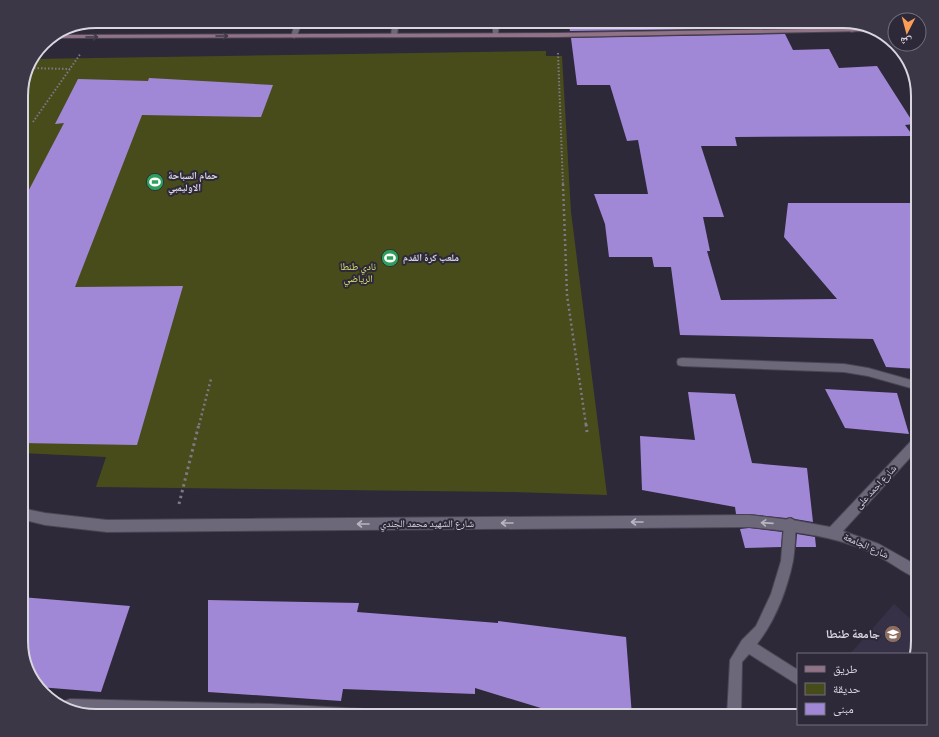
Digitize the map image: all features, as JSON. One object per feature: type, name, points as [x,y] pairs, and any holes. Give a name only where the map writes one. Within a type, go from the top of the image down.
[{"type":"street","points":[[294,36],[297,28]]},
{"type":"street","points":[[394,35],[395,28]]},
{"type":"street","points":[[496,28],[496,35]]},
{"type":"street","points":[[62,37],[557,35],[859,31]]},
{"type":"street","points":[[682,362],[844,368],[874,373],[911,384]]},
{"type":"street","name":"شارع احمد على","points":[[833,533],[911,449]]},
{"type":"street","name":"شارع الشهيد محمد الجندي","points":[[28,515],[45,519],[107,526],[742,522],[790,524],[833,533]]},
{"type":"street","points":[[734,709],[736,660],[760,630],[777,596],[787,561],[790,524]]},
{"type":"street","name":"شارع الجامعة","points":[[833,533],[876,548],[911,569]]},
{"type":"street","points":[[748,645],[797,677]]},
{"type":"street","points":[[77,706],[144,709]]},
{"type":"path","points":[[557,35],[567,295],[587,432]]},
{"type":"path","points":[[34,122],[93,37]]},
{"type":"path","points":[[34,68],[71,68]]},
{"type":"path","points":[[173,526],[211,379]]},
{"type":"shaded area","name":"جامعة طنطا","points":[[894,604],[911,620],[910,653],[851,653]]},
{"type":"green space","name":"نادي طنطا الرياضي","points":[[546,51],[546,56],[562,56],[571,212],[607,495],[513,492],[96,487],[106,457],[28,453],[28,92],[30,78],[40,59]]},
{"type":"building","points":[[569,28],[782,28],[570,31]]},
{"type":"building","points":[[785,34],[793,50],[829,49],[839,68],[877,66],[911,119],[911,124],[905,125],[911,133],[911,136],[735,137],[737,146],[701,146],[724,217],[703,217],[710,251],[707,251],[721,300],[837,299],[784,237],[788,203],[911,203],[911,369],[886,367],[873,339],[680,335],[671,267],[654,267],[652,257],[609,257],[605,224],[594,194],[648,194],[638,140],[627,141],[610,85],[577,85],[571,38]]},
{"type":"building","points":[[149,78],[273,85],[261,117],[142,115],[75,287],[183,286],[137,445],[28,443],[28,192],[64,123],[55,124],[78,79],[148,81]]},
{"type":"building","points":[[825,389],[897,393],[909,434],[845,428]]},
{"type":"building","points":[[688,392],[735,394],[752,463],[807,468],[813,522],[791,517],[786,518],[736,514],[735,507],[642,490],[640,436],[695,440]]},
{"type":"building","points":[[749,528],[782,532],[781,547],[745,548],[740,529]]},
{"type":"building","points":[[797,534],[815,537],[816,547],[796,547]]},
{"type":"building","points":[[28,598],[130,606],[101,692],[47,688],[42,682],[30,659],[28,645]]},
{"type":"building","points":[[208,600],[359,603],[357,612],[498,623],[498,621],[626,637],[631,709],[544,709],[475,688],[475,694],[343,689],[341,701],[208,692]]},
{"type":"place","name":"حمام السباحة الاوليمبي","points":[[155,182]]},
{"type":"place","name":"ملعب كرة القدم","points":[[390,258]]},
{"type":"place","name":"جامعة طنطا","points":[[893,634]]}]
